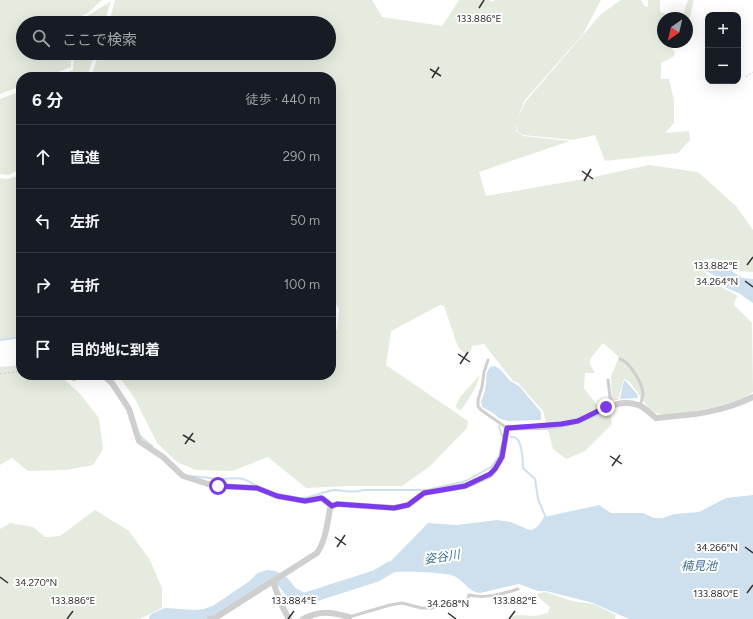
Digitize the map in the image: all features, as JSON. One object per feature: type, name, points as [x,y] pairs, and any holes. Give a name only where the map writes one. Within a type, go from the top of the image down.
[{"type":"street","points":[[109,380],[129,409],[139,441],[163,458],[182,476],[213,485],[257,488],[277,496],[305,501],[322,498],[332,506]]},
{"type":"street","points":[[210,619],[215,618],[317,553],[325,534],[330,509],[332,506],[337,504],[382,508],[408,505],[424,493],[465,486],[490,474],[495,469],[502,457],[507,428],[561,424],[578,421],[611,405],[626,403],[640,406],[656,418],[714,412],[736,405],[753,397]]},
{"type":"street","points":[[274,581],[282,606],[289,619]]},
{"type":"street","points":[[303,619],[312,614],[328,612],[349,617]]},
{"type":"lane","points":[[620,359],[624,361],[638,377],[643,394],[640,406]]},
{"type":"lane","points":[[488,360],[484,372],[478,406],[481,410],[507,428]]},
{"type":"lane","points":[[608,380],[611,405]]},
{"type":"lane","points":[[349,617],[402,603],[421,608],[433,608],[444,601],[467,601],[469,595],[478,597],[500,594],[518,589]]},
{"type":"path","points":[[746,77],[753,72]]},
{"type":"path","points":[[0,374],[16,372]]},
{"type":"shaded area","points":[[0,0],[102,0],[88,13],[82,16],[16,16],[16,60],[71,60],[71,67],[58,72],[16,72],[16,88],[0,94]]},
{"type":"shaded area","points":[[115,0],[372,0],[382,17],[442,26],[459,0],[489,0],[492,2],[494,0],[601,0],[583,34],[525,100],[516,122],[516,131],[523,136],[570,141],[479,172],[486,196],[589,178],[649,165],[698,172],[736,206],[753,230],[753,272],[736,271],[714,258],[704,260],[701,264],[703,270],[711,279],[721,287],[738,296],[734,305],[752,323],[753,392],[739,400],[721,405],[695,411],[659,414],[649,408],[631,384],[624,379],[618,400],[612,401],[611,376],[619,357],[603,343],[590,359],[590,364],[595,373],[585,373],[584,388],[596,404],[611,415],[612,424],[585,451],[566,459],[553,449],[543,411],[518,383],[513,381],[484,344],[472,346],[471,352],[466,355],[458,347],[444,306],[440,305],[391,331],[386,365],[468,421],[467,428],[430,466],[402,486],[306,488],[268,457],[232,471],[196,470],[177,462],[157,443],[135,399],[122,380],[336,380],[336,330],[339,309],[336,304],[336,72],[93,72],[97,60],[336,60],[336,16],[111,16]]},
{"type":"shaded area","points":[[621,0],[641,0],[644,6],[648,7],[648,0],[660,0],[660,12],[657,12],[657,48],[672,48],[675,52],[673,57],[661,63],[661,79],[669,79],[674,100],[674,123],[665,133],[689,131],[690,140],[678,153],[605,161],[595,135],[573,140],[523,135],[517,131],[516,122],[526,101],[601,14]]},
{"type":"shaded area","points":[[688,0],[694,0],[691,12],[684,12]]},
{"type":"shaded area","points":[[111,1],[106,16],[87,16]]},
{"type":"shaded area","points":[[74,60],[93,60],[89,72],[68,72],[73,70]]},
{"type":"shaded area","points":[[16,93],[16,171],[8,175],[0,174],[0,99]]},
{"type":"shaded area","points":[[16,177],[16,337],[0,339],[0,178]]},
{"type":"shaded area","points":[[16,365],[16,380],[65,380],[81,395],[99,418],[103,449],[93,465],[66,470],[28,471],[12,458],[0,465],[0,367]]},
{"type":"shaded area","points":[[480,375],[474,389],[461,410],[457,409],[456,406],[460,397]]},
{"type":"shaded area","points":[[95,510],[129,531],[150,560],[162,588],[162,608],[140,619],[0,619],[0,529],[10,523],[33,527],[45,537],[60,536]]},
{"type":"shaded area","points":[[546,592],[572,601],[594,604],[616,615],[615,619],[510,619],[509,617],[517,615],[535,616],[548,613],[550,607],[537,595],[539,593]]},
{"type":"water","points":[[706,261],[720,263],[742,278],[753,279],[753,303],[740,294],[721,285],[717,277],[706,271],[703,265]]},
{"type":"water","points":[[495,366],[501,370],[510,381],[519,386],[541,412],[541,420],[509,421],[500,419],[482,407],[481,401],[485,391],[487,372],[490,367]]},
{"type":"water","points":[[625,380],[637,394],[638,398],[620,399]]},
{"type":"water","name":"楠見池","points":[[753,495],[753,619],[629,619],[593,603],[546,591],[538,591],[519,584],[480,593],[472,591],[454,576],[433,573],[391,572],[388,564],[428,523],[456,525],[497,520],[511,522],[532,530],[538,526],[544,517],[599,505],[611,513],[643,513],[654,518],[663,518],[674,514],[699,512],[726,498]]},
{"type":"waterway","points":[[0,340],[16,338]]},
{"type":"waterway","points":[[499,426],[503,439]]},
{"type":"waterway","points":[[140,436],[152,446]]},
{"type":"waterway","points":[[511,437],[514,437],[519,441],[522,453],[523,468],[535,479],[538,499],[546,518]]},
{"type":"waterway","points":[[301,498],[334,490],[352,492],[363,490],[427,490],[466,481],[491,467],[499,456],[501,447]]},
{"type":"waterway","points":[[191,476],[219,479],[240,478],[256,486]]},
{"type":"waterway","name":"姿谷川","points":[[155,619],[166,614],[194,616],[205,615],[216,611],[253,586],[261,578],[268,576],[274,577],[283,582],[292,593],[304,599],[376,576],[391,567],[405,564]]},
{"type":"route","points":[[218,486],[257,488],[277,496],[305,501],[322,498],[332,506],[337,504],[394,508],[408,505],[424,493],[465,486],[490,474],[495,469],[502,457],[507,428],[538,427],[578,421],[606,407]]}]
